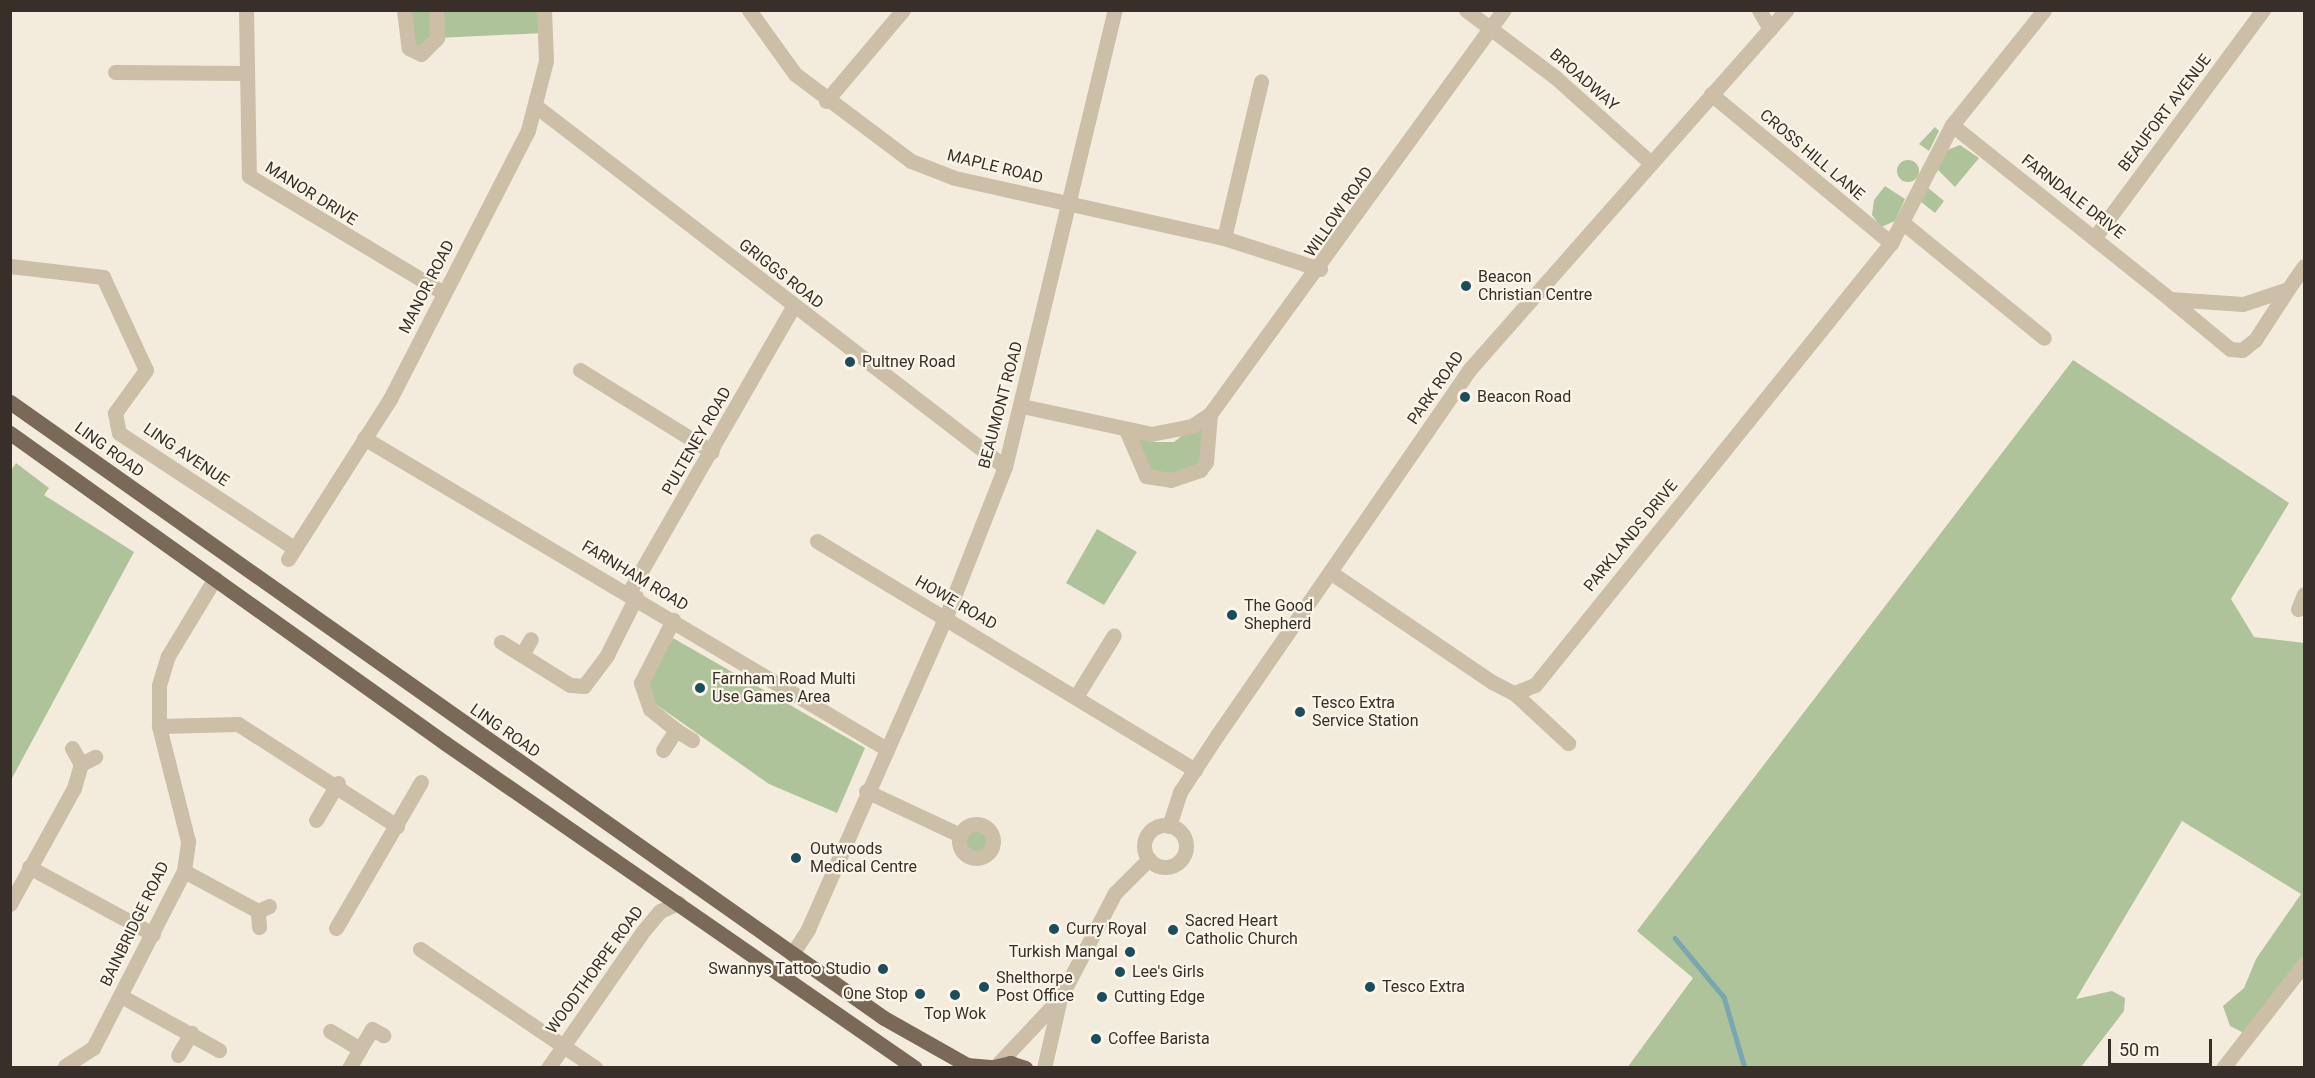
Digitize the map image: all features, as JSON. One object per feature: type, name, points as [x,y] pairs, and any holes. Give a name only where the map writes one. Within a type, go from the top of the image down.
[{"type":"main road","name":"LING ROAD","points":[[10,402],[792,954],[945,1054],[967,1065],[1025,1068]]},
{"type":"main road","points":[[10,433],[915,1068]]},
{"type":"main road","name":"WOODTHORPE ROAD","points":[[678,903],[716,900]]},
{"type":"street","name":"MANOR DRIVE","points":[[246,10],[249,176],[444,293]]},
{"type":"street","points":[[404,10],[409,48],[421,54],[437,38],[436,10]]},
{"type":"street","name":"MANOR ROAD","points":[[291,554],[364,438],[444,293],[537,107],[546,61],[544,10]]},
{"type":"street","name":"MAPLE ROAD","points":[[749,10],[775,52],[826,101],[888,148],[934,171],[1224,238],[1320,269]]},
{"type":"street","points":[[826,101],[903,10]]},
{"type":"street","name":"BEAUMONT ROAD","points":[[792,954],[808,929],[885,748],[945,619],[1005,467],[1022,406],[1115,10]]},
{"type":"street","name":"BROADWAY","points":[[1466,10],[1492,27],[1651,163]]},
{"type":"street","points":[[1492,27],[1504,10]]},
{"type":"street","points":[[1759,10],[1770,28]]},
{"type":"street","name":"PARK ROAD","points":[[1169,826],[1195,770],[1333,574],[1468,370],[1786,10]]},
{"type":"street","name":"PARKLANDS DRIVE","points":[[1514,693],[1535,685],[1891,243],[1952,125],[2044,10]]},
{"type":"street","name":"BEAUFORT AVENUE","points":[[2095,237],[2263,10]]},
{"type":"street","name":"WILLOW ROAD","points":[[1022,406],[1127,432],[1171,433],[1210,414],[1320,269],[1492,27]]},
{"type":"street","points":[[115,72],[246,73]]},
{"type":"street","points":[[1224,238],[1261,81]]},
{"type":"street","name":"CROSS HILL LANE","points":[[1711,94],[1891,243]]},
{"type":"street","name":"GRIGGS ROAD","points":[[537,107],[794,307],[1005,467]]},
{"type":"street","name":"FARNDALE DRIVE","points":[[1952,125],[2095,237],[2230,349],[2242,350],[2255,340],[2304,266]]},
{"type":"street","points":[[1902,222],[2044,338]]},
{"type":"street","name":"LING AVENUE","points":[[10,266],[103,277],[151,371],[115,413],[119,433],[291,554]]},
{"type":"street","points":[[2170,299],[2243,304],[2288,289]]},
{"type":"street","name":"PULTENEY ROAD","points":[[522,655],[570,684],[584,686],[607,655],[633,595],[794,307]]},
{"type":"street","points":[[580,370],[712,452]]},
{"type":"street","points":[[1127,432],[1146,476],[1170,480],[1200,470],[1206,462],[1210,414]]},
{"type":"street","name":"FARNHAM ROAD","points":[[364,438],[633,595],[885,748]]},
{"type":"street","name":"HOWE ROAD","points":[[817,541],[945,619],[1077,695],[1195,770]]},
{"type":"street","points":[[1333,574],[1514,693],[1568,742]]},
{"type":"street","name":"BAINBRIDGE ROAD","points":[[62,1064],[93,1048],[184,871],[184,816],[159,726],[159,685],[168,656],[215,578]]},
{"type":"street","points":[[2298,609],[2300,592]]},
{"type":"street","points":[[673,620],[641,683],[650,709],[692,740]]},
{"type":"street","points":[[1077,695],[1114,635]]},
{"type":"street","points":[[501,642],[522,655],[531,639]]},
{"type":"street","points":[[159,726],[238,724],[338,783],[397,826]]},
{"type":"street","points":[[663,750],[676,730]]},
{"type":"street","points":[[10,904],[88,760],[72,748]]},
{"type":"street","points":[[336,928],[421,782]]},
{"type":"street","points":[[315,820],[338,783]]},
{"type":"street","points":[[866,791],[960,835]]},
{"type":"street","points":[[1169,826],[1185,839],[1182,859],[1165,867],[1149,859],[1144,846],[1149,833],[1169,826]]},
{"type":"street","points":[[1044,1068],[1060,998],[1115,894],[1149,859]]},
{"type":"street","points":[[29,867],[153,934]]},
{"type":"street","points":[[184,871],[263,908],[259,927]]},
{"type":"street","name":"WOODTHORPE ROAD","points":[[548,1068],[644,930],[660,911],[678,903]]},
{"type":"street","points":[[420,949],[596,1068]]},
{"type":"street","points":[[2223,1068],[2304,964]]},
{"type":"street","points":[[121,996],[219,1050]]},
{"type":"street","points":[[992,1066],[1060,998]]},
{"type":"street","points":[[349,1068],[372,1029],[383,1035]]},
{"type":"street","points":[[330,1031],[360,1049]]},
{"type":"street","points":[[178,1055],[191,1033]]},
{"type":"green space","points":[[404,11],[544,11],[545,33],[437,38],[414,53]]},
{"type":"green space","points":[[1935,127],[1939,131],[1929,151],[1919,144]]},
{"type":"green space","points":[[1960,145],[1979,158],[1955,187],[1935,167],[1945,151]]},
{"type":"green space","points":[[1904,160],[1912,160],[1919,167],[1919,175],[1912,182],[1904,182],[1897,175],[1897,167]]},
{"type":"green space","points":[[1885,186],[1905,199],[1895,221],[1881,227],[1872,215],[1874,200]]},
{"type":"green space","points":[[1927,187],[1944,201],[1935,213],[1920,201]]},
{"type":"green space","points":[[2073,360],[2289,503],[2231,599],[2254,637],[2304,643],[2304,961],[2248,1035],[2230,1026],[2223,1006],[2244,988],[2256,959],[2301,894],[2182,821],[2076,999],[2112,991],[2125,998],[2124,1011],[2081,1067],[1627,1068],[1693,978],[1637,931]]},
{"type":"green space","points":[[1210,414],[1206,462],[1154,480],[1130,447],[1140,433],[1150,442],[1174,442]]},
{"type":"green space","points":[[16,463],[49,488],[44,495],[134,552],[11,780],[10,472]]},
{"type":"green space","points":[[1097,529],[1137,552],[1104,605],[1066,583]]},
{"type":"green space","points":[[673,638],[865,748],[837,813],[769,784],[654,703],[648,679]]},
{"type":"green space","points":[[976,824],[988,829],[993,841],[988,853],[976,858],[964,853],[959,841],[964,829]]},
{"type":"waterway","points":[[1675,938],[1724,997],[1745,1068]]},
{"type":"place","name":"Beacon Christian Centre","points":[[1466,286]]},
{"type":"place","name":"Pultney Road","points":[[850,362]]},
{"type":"place","name":"Beacon Road","points":[[1465,397]]},
{"type":"place","name":"The Good Shepherd","points":[[1232,615]]},
{"type":"place","name":"Farnham Road Multi Use Games Area","points":[[700,688]]},
{"type":"place","name":"Tesco Extra Service Station","points":[[1300,712]]},
{"type":"place","name":"Outwoods Medical Centre","points":[[796,858]]},
{"type":"place","name":"Curry Royal","points":[[1054,929]]},
{"type":"place","name":"Sacred Heart Catholic Church","points":[[1173,930]]},
{"type":"place","name":"Turkish Mangal","points":[[1130,952]]},
{"type":"place","name":"Swannys Tattoo Studio","points":[[883,969]]},
{"type":"place","name":"Lee's Girls","points":[[1120,972]]},
{"type":"place","name":"Shelthorpe Post Office","points":[[984,987]]},
{"type":"place","name":"Tesco Extra","points":[[1370,987]]},
{"type":"place","name":"One Stop","points":[[920,994]]},
{"type":"place","name":"Top Wok","points":[[955,995]]},
{"type":"place","name":"Cutting Edge","points":[[1102,997]]},
{"type":"place","name":"Coffee Barista","points":[[1096,1039]]}]
